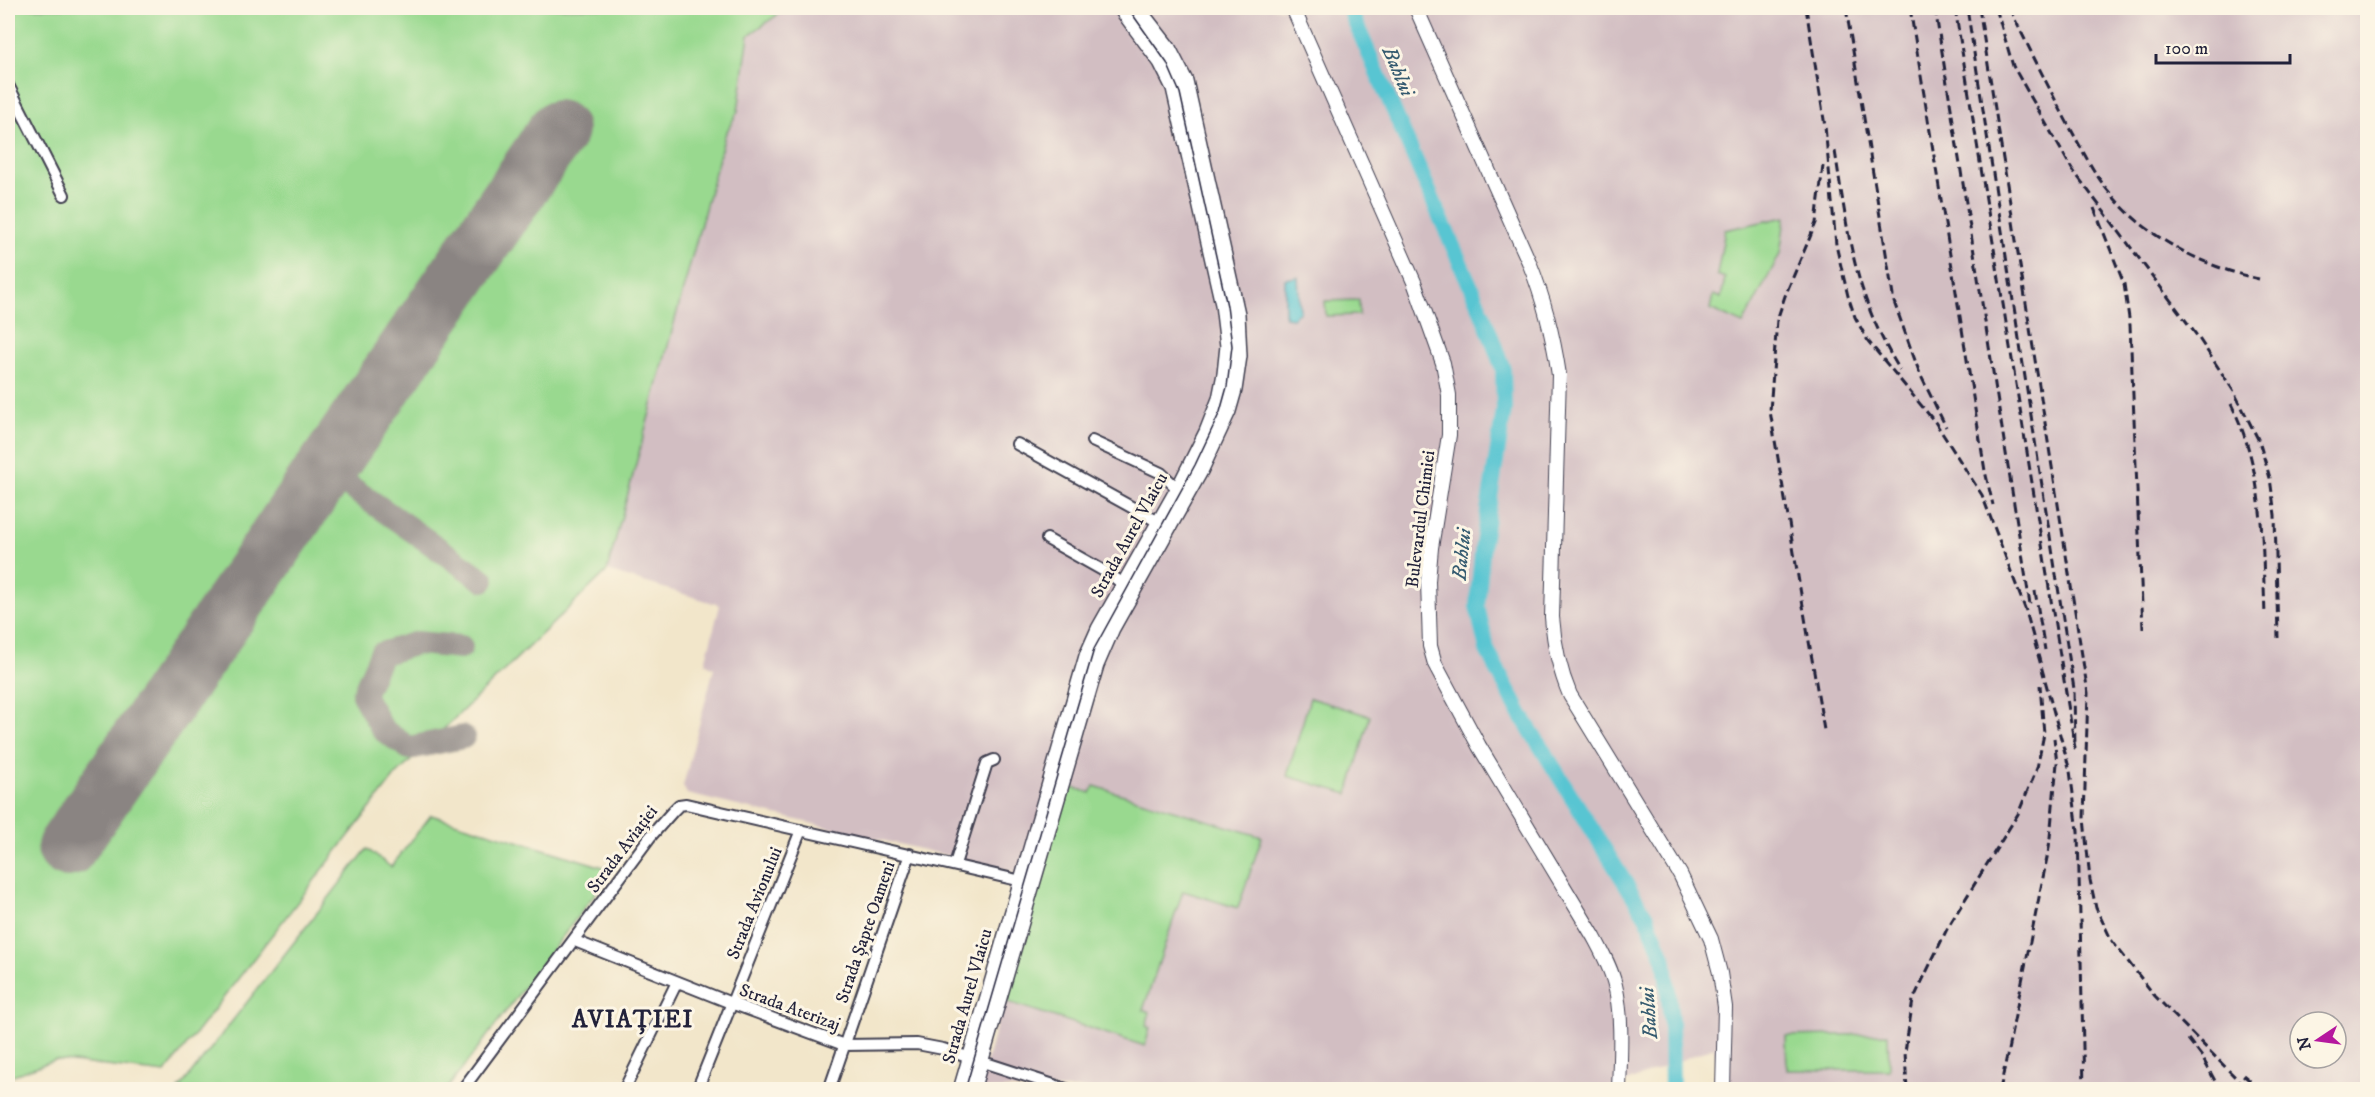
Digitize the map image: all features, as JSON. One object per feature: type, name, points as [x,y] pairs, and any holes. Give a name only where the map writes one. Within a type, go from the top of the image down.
[{"type":"main road","name":"Strada Aurel Vlaicu","points":[[961,1089],[975,1059],[1027,882],[1087,656],[1099,629],[1145,567],[1165,525],[1178,489],[1207,432],[1220,399],[1227,360],[1225,321],[1174,88],[1161,62],[1121,8]]},
{"type":"main road","name":"Strada Aurel Vlaicu","points":[[1137,8],[1168,48],[1185,81],[1238,328],[1238,371],[1228,411],[1201,469],[1165,525]]},
{"type":"main road","name":"Strada Aurel Vlaicu","points":[[972,1089],[975,1059]]},
{"type":"street","name":"Bulevardul Chimiei","points":[[1293,8],[1414,282],[1443,363],[1449,395],[1449,435],[1428,580],[1430,646],[1436,664],[1479,746],[1594,937],[1608,965],[1619,1006],[1619,1089]]},
{"type":"street","points":[[1416,8],[1530,262],[1544,301],[1554,339],[1559,375],[1552,617],[1554,648],[1570,695],[1680,874],[1711,939],[1725,1007],[1723,1089]]},
{"type":"street","points":[[8,85],[64,195]]},
{"type":"street","points":[[1092,441],[1161,473],[1178,489]]},
{"type":"street","points":[[1017,444],[1165,525]]},
{"type":"street","points":[[1047,538],[1129,588]]},
{"type":"street","points":[[955,864],[987,762],[994,760]]},
{"type":"street","name":"Strada Aviației","points":[[462,1089],[650,837],[679,806],[686,804],[1027,882]]},
{"type":"street","name":"Strada Avionului","points":[[697,1089],[801,830]]},
{"type":"street","name":"Strada Șapte Oameni","points":[[829,1089],[910,854]]},
{"type":"street","name":"Strada Aterizaj","points":[[575,940],[677,982],[844,1045],[917,1044],[975,1059],[1069,1089]]},
{"type":"street","points":[[624,1089],[677,982]]},
{"type":"shaded area","points":[[787,8],[2367,8],[2367,1089],[1720,1089],[1714,1047],[1609,1089],[979,1089],[1036,881],[1011,871],[687,794],[683,786],[714,668],[705,663],[720,605],[607,571],[725,135],[738,111],[749,35]]},
{"type":"green space","points":[[8,8],[787,8],[749,35],[738,111],[725,135],[607,571],[396,775],[165,1073],[55,1060],[8,1077]]},
{"type":"green space","points":[[1785,217],[1780,254],[1743,324],[1710,309],[1713,295],[1721,298],[1725,278],[1717,275],[1725,230]]},
{"type":"green space","points":[[1359,300],[1359,315],[1326,316],[1325,301]]},
{"type":"green space","points":[[1310,698],[1370,716],[1348,794],[1287,776]]},
{"type":"green space","points":[[1067,786],[1091,793],[1094,786],[1262,837],[1238,908],[1183,891],[1143,1010],[1150,1012],[1146,1026],[1150,1028],[1145,1046],[1002,1000]]},
{"type":"green space","points":[[431,815],[613,870],[447,1089],[179,1089],[367,849],[391,867]]},
{"type":"green space","points":[[1888,1034],[1889,1070],[1787,1070],[1786,1036]]},
{"type":"water","points":[[1298,277],[1300,312],[1292,318],[1285,317],[1285,279]]},
{"type":"waterway","name":"Bahlui","points":[[1349,8],[1483,315],[1503,369],[1504,410],[1483,543],[1477,606],[1487,650],[1521,715],[1647,918],[1665,961],[1671,1020],[1672,1090]]},
{"type":"taxiway","points":[[326,470],[483,580]]},
{"type":"taxiway","points":[[461,647],[417,643],[381,654],[363,695],[383,730],[409,748],[463,737]]},
{"type":"runway","points":[[67,847],[558,130]]},
{"type":"tram line","points":[[965,1090],[1094,649],[1195,465],[1220,412],[1227,387],[1232,346],[1227,306],[1180,93],[1167,63],[1128,8]]},
{"type":"railway","points":[[1806,8],[1825,126],[1836,245],[1855,317],[1868,341],[1935,422],[1982,495],[2026,611],[2070,771],[2078,831],[2084,1090]]},
{"type":"railway","points":[[1846,8],[1894,302],[1920,374],[1946,427]]},
{"type":"railway","points":[[1910,8],[1985,471],[1993,505]]},
{"type":"railway","points":[[1935,8],[2030,604]]},
{"type":"railway","points":[[1955,8],[2075,748],[2074,689],[1967,8]]},
{"type":"railway","points":[[1979,8],[2088,693],[2084,818],[2090,880],[2096,908],[2112,941],[2155,996],[2248,1090]]},
{"type":"railway","points":[[1996,8],[2013,66],[2072,169],[2198,337],[2233,390],[2259,441],[2270,478],[2275,515],[2278,638]]},
{"type":"railway","points":[[2009,8],[2088,161],[2124,209],[2177,248],[2217,267],[2259,279]]},
{"type":"railway","points":[[1835,151],[1855,264],[1872,316],[1900,370]]},
{"type":"railway","points":[[1823,166],[1816,223],[1777,320],[1770,411],[1824,730]]},
{"type":"railway","points":[[2094,208],[2124,284],[2130,325],[2143,629]]},
{"type":"railway","points":[[2231,404],[2242,430],[2256,481],[2262,534],[2265,615]]},
{"type":"railway","points":[[2035,591],[2045,650]]},
{"type":"railway","points":[[1907,1090],[1905,1052],[1913,1000],[1948,927],[2018,814],[2037,768],[2044,734],[2040,685]]},
{"type":"railway","points":[[2000,1090],[2049,848],[2057,763],[2054,738]]},
{"type":"railway","points":[[2188,1039],[2202,1057],[2220,1090]]},
{"type":"railway","points":[[2243,1075],[2262,1090]]},
{"type":"district","name":"AVIAȚIEI","points":[[633,1019]]}]
